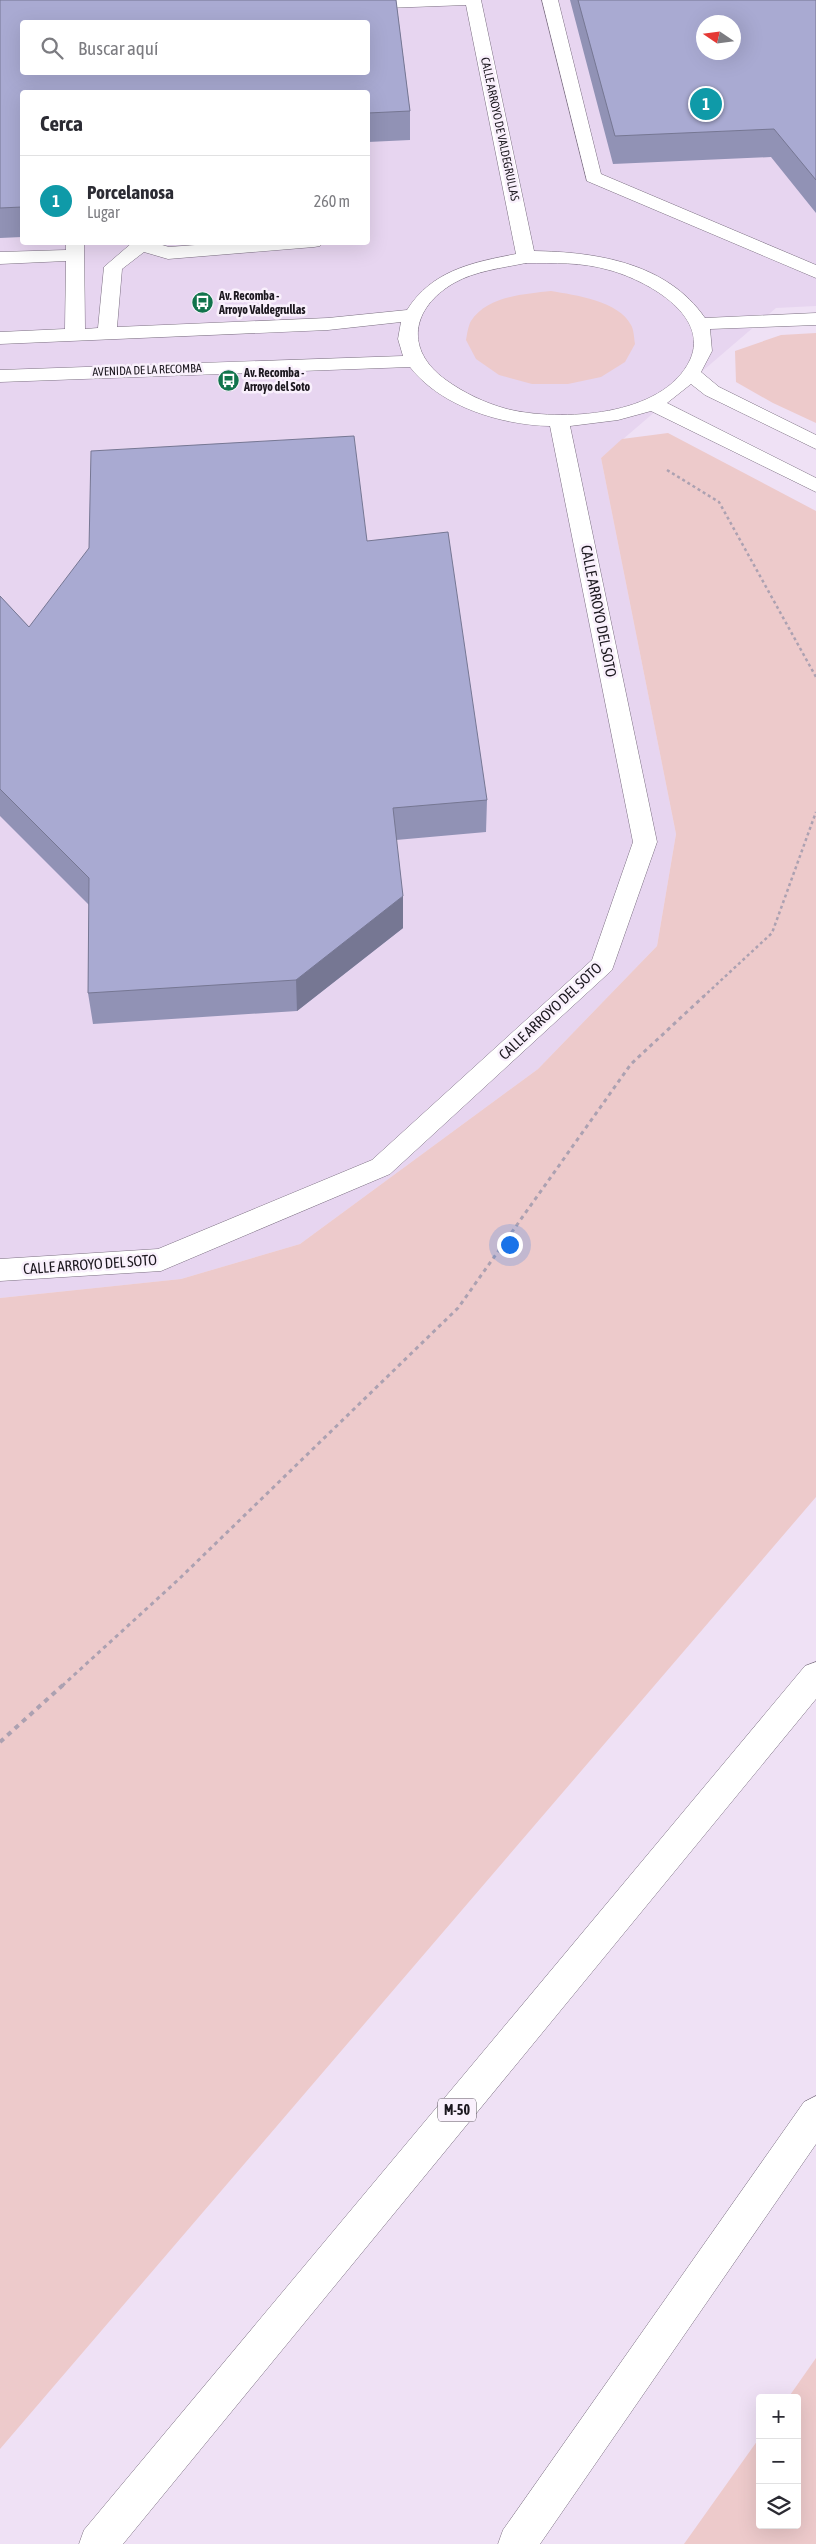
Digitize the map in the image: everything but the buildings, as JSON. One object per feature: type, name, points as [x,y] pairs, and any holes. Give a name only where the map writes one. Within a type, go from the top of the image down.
[{"type":"main road","points":[[342,4],[468,0]]},
{"type":"main road","name":"CALLE ARROYO DE VALDEGRULLAS","points":[[473,0],[526,257]]},
{"type":"main road","points":[[550,0],[593,177],[816,272]]},
{"type":"main road","points":[[106,334],[113,267],[140,245]]},
{"type":"main road","points":[[144,245],[168,253],[274,245]]},
{"type":"main road","points":[[0,258],[75,249],[75,335]]},
{"type":"main road","points":[[526,257],[602,262],[639,272],[673,294],[699,320],[704,340],[701,357],[691,374],[653,404],[602,416],[559,420],[513,416],[473,405],[439,385],[415,361],[408,343],[412,315],[426,296],[447,280],[484,266],[526,257]]},
{"type":"main road","points":[[0,338],[328,324],[412,315]]},
{"type":"main road","points":[[700,324],[816,319]]},
{"type":"main road","name":"AVENIDA DE LA RECOMBA","points":[[0,376],[415,361]]},
{"type":"main road","points":[[691,374],[712,391],[816,443]]},
{"type":"main road","points":[[653,404],[816,486]]},
{"type":"main road","name":"CALLE ARROYO DEL SOTO","points":[[0,1270],[161,1260],[381,1166],[603,964],[644,842],[559,420]]},
{"type":"main road","name":"M-50","points":[[98,2544],[816,1676]]},
{"type":"main road","points":[[517,2544],[816,2114]]},
{"type":"path","points":[[667,470],[719,502],[816,677]]},
{"type":"path","points":[[0,1742],[178,1580],[458,1308],[631,1064],[772,933],[816,812]]},
{"type":"shaded area","points":[[0,0],[816,0],[816,306],[776,308],[601,458],[676,834],[657,946],[538,1069],[300,1244],[181,1279],[0,1298]]},
{"type":"shaded area","points":[[551,291],[596,300],[617,310],[625,317],[632,327],[635,344],[625,362],[601,377],[568,384],[532,384],[499,375],[476,359],[466,340],[470,323],[478,313],[496,301],[530,293]]},
{"type":"shaded area","points":[[816,333],[816,423],[773,403],[736,382],[735,351],[781,335]]},
{"type":"shaded area","points":[[668,433],[816,511],[816,1497],[0,2449],[0,1298],[181,1279],[300,1244],[538,1069],[657,946],[676,834],[601,458],[622,439]]},
{"type":"shaded area","points":[[816,2358],[816,2544],[684,2544],[756,2443],[756,2529],[801,2529],[801,2394],[791,2394]]},
{"type":"place","name":"Porcelanosa","points":[[706,104]]},
{"type":"place","name":"Av. Recomba - Arroyo Valdegrullas","points":[[203,303]]},
{"type":"place","name":"Av. Recomba - Arroyo del Soto","points":[[228,380]]}]
